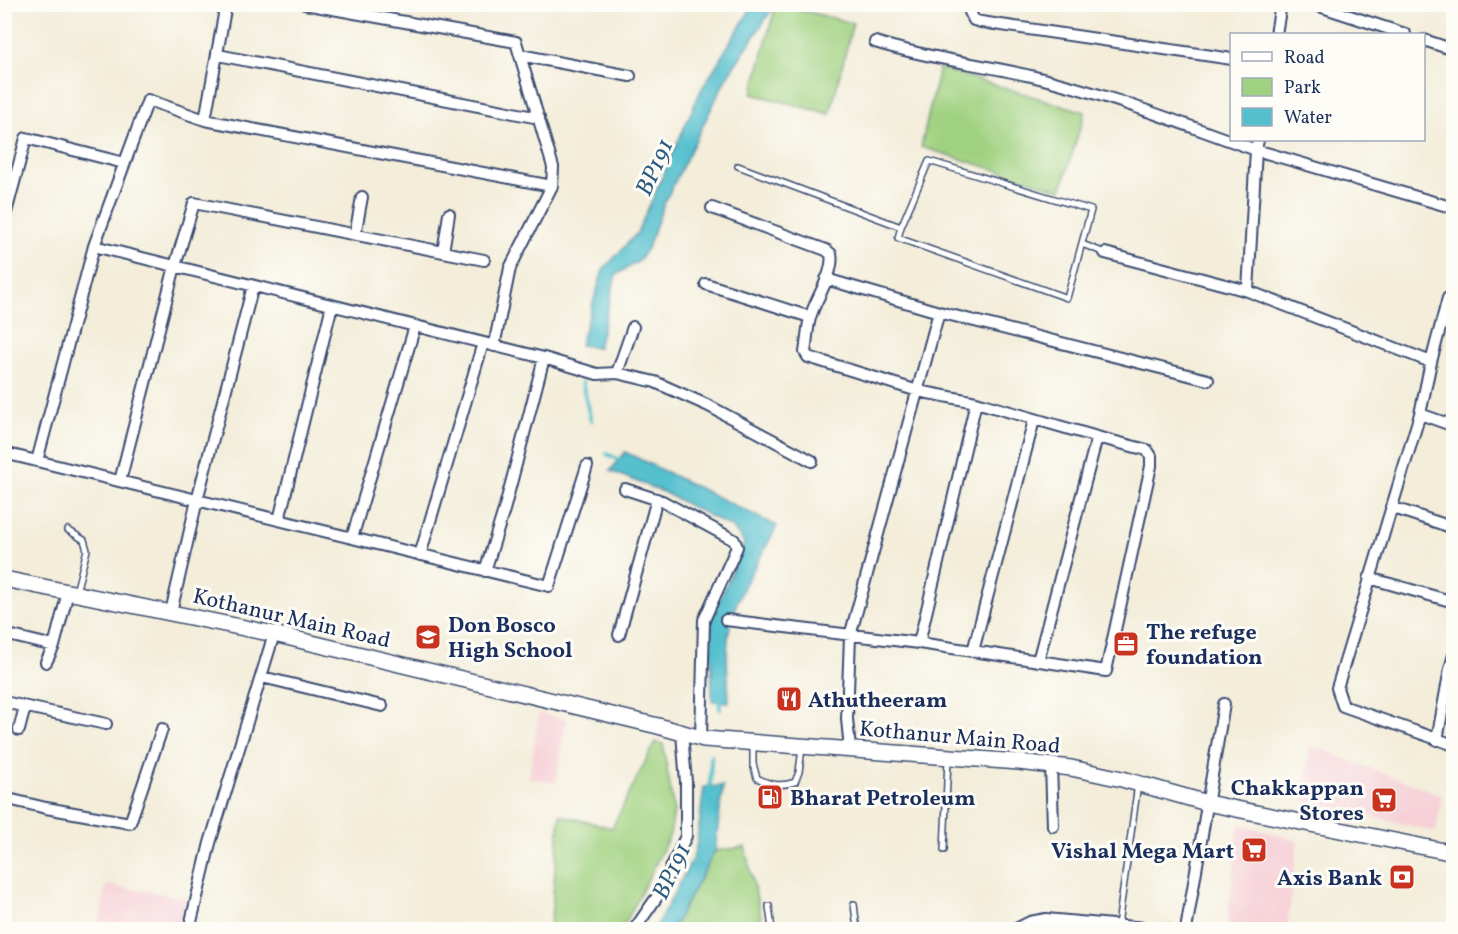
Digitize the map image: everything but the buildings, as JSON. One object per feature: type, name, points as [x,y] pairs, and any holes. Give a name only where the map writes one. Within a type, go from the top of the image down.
[{"type":"main road","name":"Kothanur Main Road","points":[[4,579],[274,634],[701,739],[948,756],[1071,768],[1207,803],[1454,853]]},
{"type":"street","points":[[205,120],[226,4]]},
{"type":"street","points":[[305,4],[516,42],[553,167],[552,186],[510,268],[420,555]]},
{"type":"street","points":[[970,4],[970,12],[974,20],[981,22],[1230,59]]},
{"type":"street","points":[[1276,33],[1281,4]]},
{"type":"street","points":[[1313,4],[1402,33]]},
{"type":"street","points":[[1425,40],[1454,50]]},
{"type":"street","points":[[875,42],[912,53],[1032,77],[1099,95],[1230,136]]},
{"type":"street","points":[[218,55],[539,118]]},
{"type":"street","points":[[520,55],[630,76]]},
{"type":"street","points":[[37,461],[94,246],[148,100],[205,120],[552,186]]},
{"type":"street","points":[[4,220],[26,138],[123,163]]},
{"type":"street","points":[[1248,291],[1257,145],[1454,208]]},
{"type":"street","points":[[355,235],[362,197]]},
{"type":"street","points":[[120,481],[175,266],[194,203],[484,260]]},
{"type":"street","points":[[712,208],[826,250],[831,254],[826,279],[810,317],[805,352],[808,357],[918,391],[976,402],[1147,450],[1151,456],[1151,466],[1106,671],[920,643],[726,620]]},
{"type":"street","points":[[443,252],[449,214]]},
{"type":"street","points":[[94,246],[544,358],[597,374],[617,373],[655,382],[698,401],[812,460]]},
{"type":"street","points":[[1105,253],[1248,291],[1431,362]]},
{"type":"street","points":[[826,279],[939,312],[1208,380]]},
{"type":"street","points":[[706,284],[810,317]]},
{"type":"street","points":[[171,612],[197,500],[253,286]]},
{"type":"street","points":[[1448,298],[1420,414],[1337,688],[1343,706],[1454,745]]},
{"type":"street","points":[[279,520],[332,305]]},
{"type":"street","points":[[850,749],[847,719],[850,636],[939,312]]},
{"type":"street","points":[[352,538],[415,326]]},
{"type":"street","points":[[617,373],[633,327]]},
{"type":"street","points":[[485,571],[507,499],[544,358]]},
{"type":"street","points":[[920,643],[976,402]]},
{"type":"street","points":[[1420,414],[1454,426]]},
{"type":"street","points":[[974,651],[1034,420]]},
{"type":"street","points":[[1038,661],[1096,437]]},
{"type":"street","points":[[4,453],[549,586],[587,466]]},
{"type":"street","points":[[625,489],[657,499],[734,540],[737,547],[704,620],[701,739]]},
{"type":"street","points":[[619,635],[657,499]]},
{"type":"street","points":[[1391,507],[1454,528]]},
{"type":"street","points":[[1370,578],[1454,602]]},
{"type":"street","points":[[46,662],[54,646],[72,592]]},
{"type":"street","points":[[4,634],[54,646]]},
{"type":"street","points":[[189,930],[210,843],[274,634]]},
{"type":"street","points":[[1437,740],[1454,655]]},
{"type":"street","points":[[262,677],[382,706]]},
{"type":"street","points":[[4,702],[106,724]]},
{"type":"street","points":[[1186,930],[1224,704]]},
{"type":"street","points":[[18,730],[25,707]]},
{"type":"street","points":[[4,798],[130,823],[162,729]]},
{"type":"street","points":[[634,930],[659,894],[686,836],[686,782],[682,733]]},
{"type":"street","points":[[1051,765],[1053,826]]},
{"type":"street","points":[[1014,930],[1030,922],[1046,919],[1168,930]]},
{"type":"lane","points":[[929,161],[1091,210],[1067,298],[898,238],[901,227],[929,161]]},
{"type":"lane","points":[[738,166],[901,227]]},
{"type":"lane","points":[[1082,244],[1105,253]]},
{"type":"lane","points":[[68,530],[84,540],[87,550],[72,592]]},
{"type":"lane","points":[[753,743],[753,764],[757,778],[768,784],[783,786],[795,782],[799,772],[802,746]]},
{"type":"lane","points":[[944,850],[948,756]]},
{"type":"lane","points":[[1118,925],[1138,784]]},
{"type":"lane","points":[[854,904],[857,930]]},
{"type":"lane","points":[[769,906],[772,930]]},
{"type":"shaded area","points":[[539,713],[566,720],[556,783],[529,778]]},
{"type":"shaded area","points":[[1311,746],[1442,795],[1436,832],[1301,799]]},
{"type":"shaded area","points":[[1239,824],[1298,841],[1287,929],[1227,926]]},
{"type":"shaded area","points":[[106,885],[187,898],[179,929],[98,929]]},
{"type":"green space","points":[[776,4],[853,23],[830,114],[752,94]]},
{"type":"green space","points":[[939,68],[1085,112],[1061,190],[921,147]]},
{"type":"green space","points":[[655,742],[663,744],[674,811],[670,835],[626,922],[618,929],[550,929],[560,815],[612,828]]},
{"type":"green space","points":[[745,847],[764,929],[672,930],[715,851]]},
{"type":"water","points":[[753,5],[775,5],[727,77],[664,204],[648,247],[639,261],[616,275],[598,348],[580,345],[603,270],[637,233],[701,90]]},
{"type":"water","points":[[625,452],[777,526],[737,602],[730,625],[727,669],[729,702],[712,701],[711,625],[713,615],[744,543],[733,528],[663,492],[610,471]]},
{"type":"water","points":[[723,786],[715,851],[672,929],[655,929],[693,858],[704,787]]},
{"type":"waterway","name":"BP191","points":[[582,382],[591,421]]},
{"type":"waterway","name":"BP191","points":[[607,454],[622,461]]},
{"type":"waterway","name":"BP191","points":[[719,697],[720,709]]},
{"type":"waterway","name":"BP191","points":[[710,790],[711,755]]},
{"type":"place","name":"Don Bosco High School","points":[[428,637]]},
{"type":"place","name":"The refuge foundation","points":[[1126,644]]},
{"type":"place","name":"Athutheeram","points":[[789,699]]},
{"type":"place","name":"Bharat Petroleum","points":[[770,797]]},
{"type":"place","name":"Chakkappan Stores","points":[[1384,800]]},
{"type":"place","name":"Vishal Mega Mart","points":[[1254,850]]},
{"type":"place","name":"Axis Bank","points":[[1402,877]]}]
